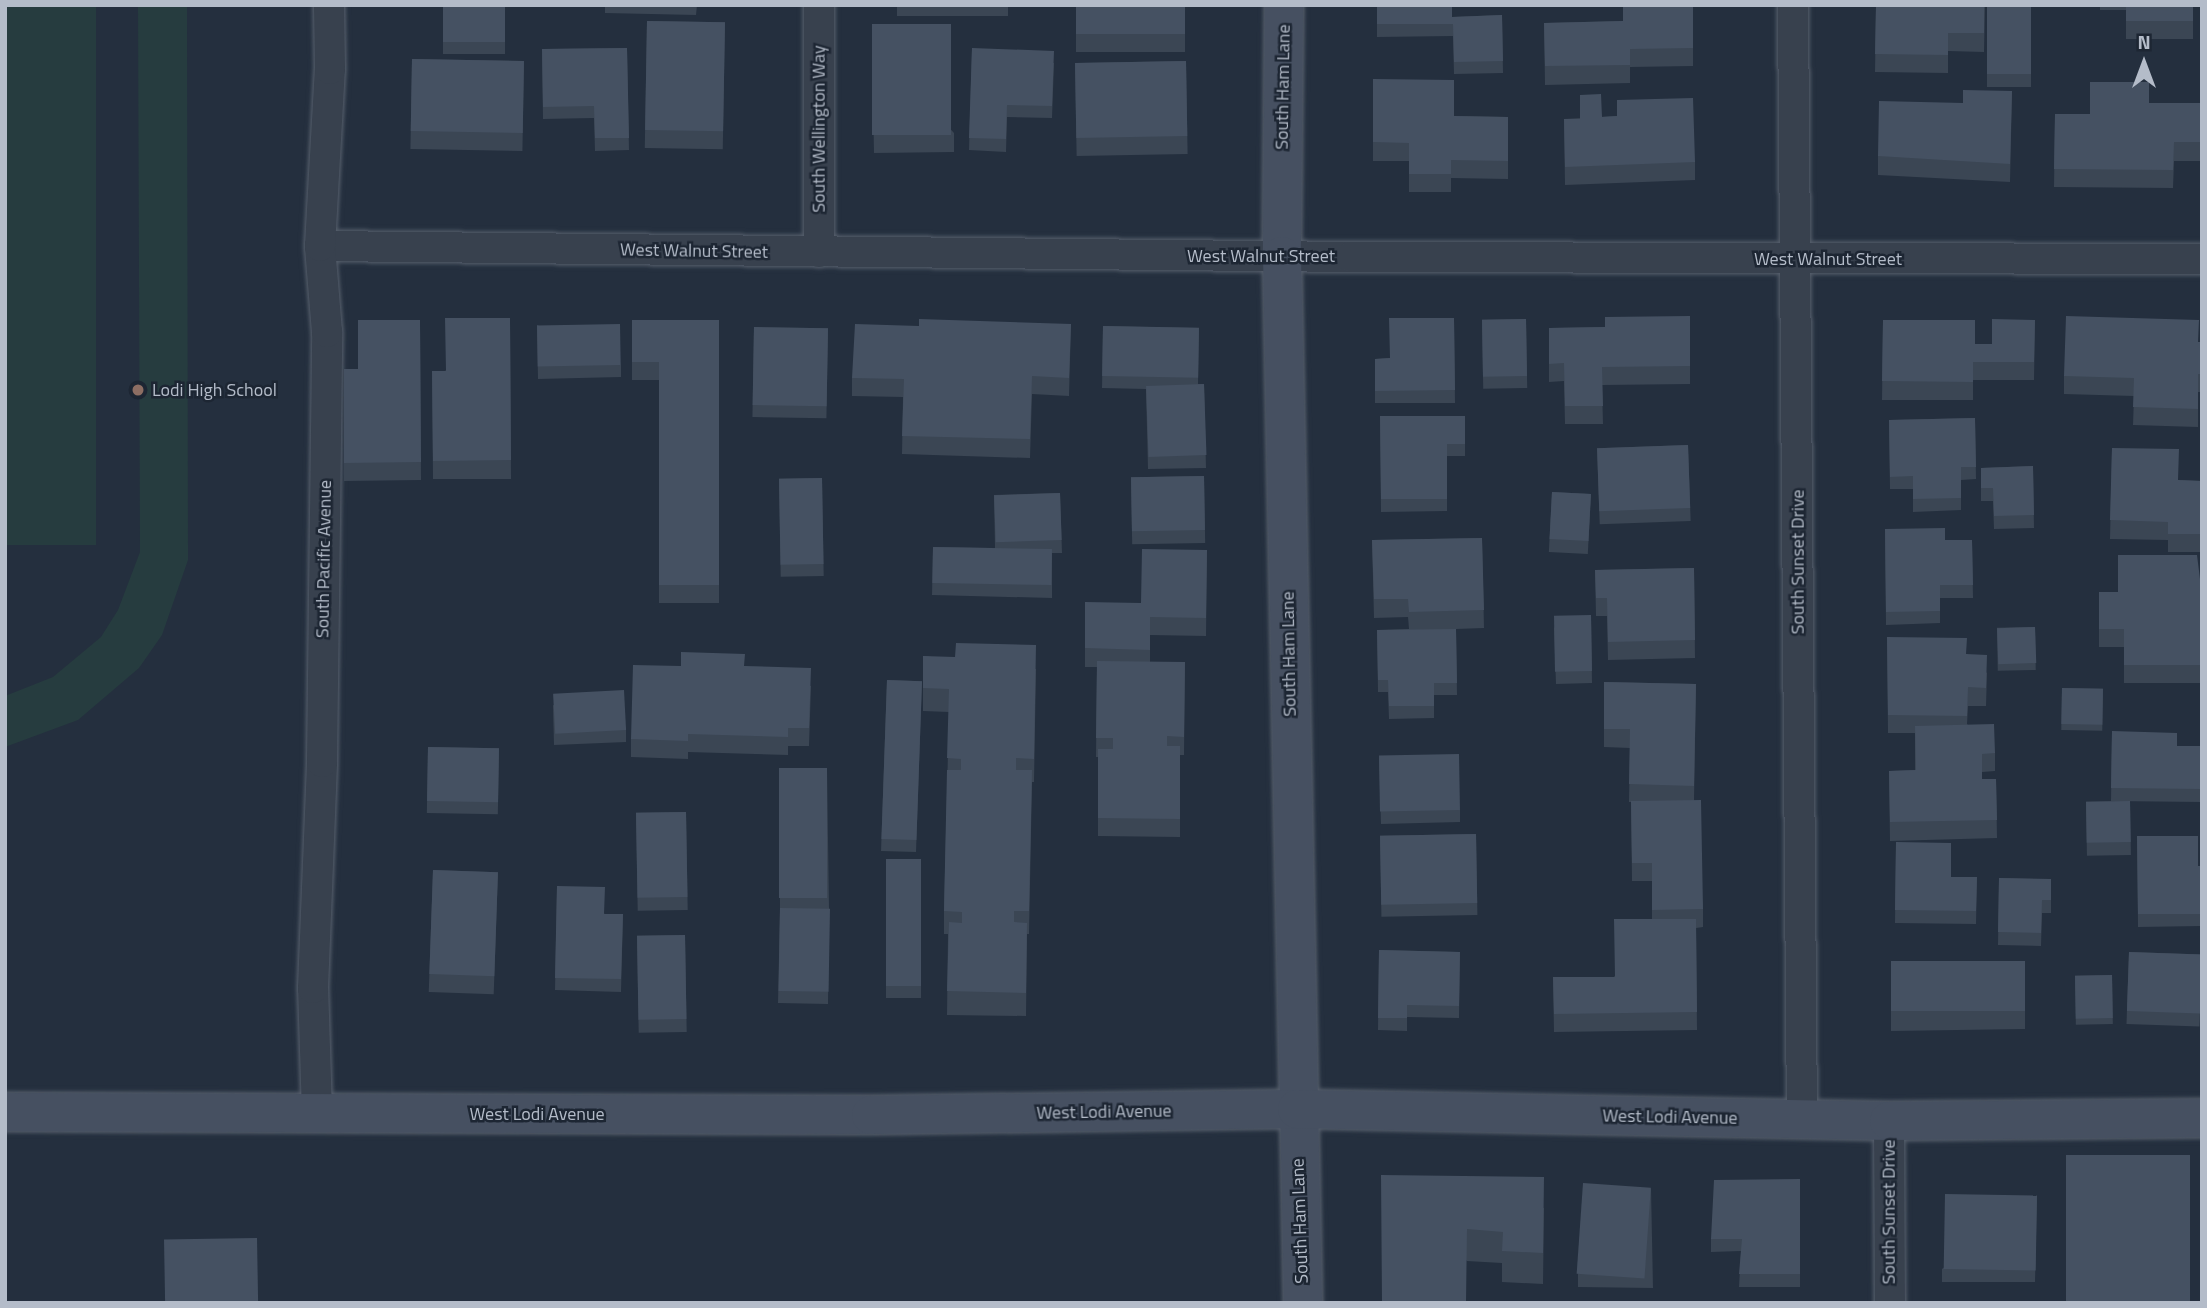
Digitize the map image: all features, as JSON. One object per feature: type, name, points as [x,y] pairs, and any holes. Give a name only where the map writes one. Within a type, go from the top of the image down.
[{"type":"main road","name":"South Ham Lane","points":[[1284,5],[1282,256],[1297,1109],[1303,1303]]},
{"type":"main road","name":"West Lodi Avenue","points":[[5,1112],[871,1115],[1297,1109],[1889,1121],[2202,1118]]},
{"type":"street","name":"South Pacific Avenue","points":[[317,1113],[313,988],[322,762],[327,332],[320,246],[330,69],[329,5]]},
{"type":"street","name":"South Wellington Way","points":[[819,5],[819,252]]},
{"type":"street","name":"South Sunset Drive","points":[[1793,5],[1802,1119]]},
{"type":"street","name":"West Walnut Street","points":[[320,246],[1282,256],[2202,259]]},
{"type":"street","name":"South Sunset Drive","points":[[1889,1121],[1890,1303]]},
{"type":"green space","points":[[5,5],[96,5],[96,545],[5,545]]},
{"type":"green space","points":[[138,5],[187,5],[188,560],[162,635],[139,668],[78,720],[5,747],[5,696],[53,677],[101,637],[118,610],[140,552]]},
{"type":"building","points":[[443,5],[505,5],[505,42],[443,42]]},
{"type":"building","points":[[1076,5],[1185,5],[1185,34],[1076,34]]},
{"type":"building","points":[[1377,5],[1452,5],[1452,17],[1502,15],[1503,61],[1454,62],[1453,24],[1377,24]]},
{"type":"building","points":[[1623,5],[1693,5],[1693,48],[1630,49],[1630,65],[1545,66],[1544,23],[1623,21]]},
{"type":"building","points":[[1876,5],[1984,5],[1984,33],[1948,33],[1948,55],[1875,54]]},
{"type":"building","points":[[1987,5],[2031,5],[2031,74],[1987,74]]},
{"type":"building","points":[[2126,5],[2193,5],[2193,21],[2126,21]]},
{"type":"building","points":[[647,21],[725,22],[723,131],[645,130]]},
{"type":"building","points":[[872,24],[951,24],[951,135],[872,135]]},
{"type":"building","points":[[627,48],[629,138],[595,138],[594,106],[543,107],[542,49]]},
{"type":"building","points":[[972,48],[1054,51],[1052,106],[1007,105],[1006,139],[969,138]]},
{"type":"building","points":[[412,59],[524,61],[523,133],[411,131]]},
{"type":"building","points":[[1186,61],[1187,136],[1076,138],[1075,63]]},
{"type":"building","points":[[1373,79],[1454,80],[1454,116],[1508,117],[1508,161],[1451,160],[1451,174],[1409,174],[1409,143],[1373,142]]},
{"type":"building","points":[[2090,82],[2149,82],[2149,103],[2202,103],[2202,142],[2174,142],[2173,170],[2054,169],[2055,114],[2090,114]]},
{"type":"building","points":[[1963,90],[2012,91],[2010,164],[1878,156],[1879,101],[1963,103]]},
{"type":"building","points":[[1601,94],[1602,117],[1617,116],[1617,100],[1693,98],[1695,162],[1565,167],[1564,119],[1580,119],[1580,95]]},
{"type":"building","points":[[1690,316],[1690,366],[1602,367],[1603,406],[1565,406],[1564,363],[1549,364],[1549,328],[1605,327],[1605,317]]},
{"type":"building","points":[[2066,316],[2199,320],[2198,342],[2202,342],[2202,374],[2198,374],[2198,409],[2133,407],[2134,378],[2064,376]]},
{"type":"building","points":[[445,318],[510,318],[511,460],[433,461],[432,371],[446,371]]},
{"type":"building","points":[[1389,318],[1454,318],[1455,390],[1375,391],[1375,359],[1390,358]]},
{"type":"building","points":[[919,319],[1071,324],[1069,378],[1032,376],[1030,439],[902,436],[904,379],[852,378],[855,324],[919,326]]},
{"type":"building","points":[[1526,319],[1527,376],[1483,377],[1482,320]]},
{"type":"building","points":[[1992,319],[2035,320],[2034,362],[1973,362],[1973,382],[1882,381],[1883,320],[1975,320],[1975,344],[1992,344]]},
{"type":"building","points":[[358,320],[420,320],[421,462],[344,463],[344,369],[358,369]]},
{"type":"building","points":[[632,320],[719,320],[719,585],[659,585],[659,362],[632,362]]},
{"type":"building","points":[[620,324],[621,365],[538,366],[537,325]]},
{"type":"building","points":[[1103,326],[1199,328],[1198,378],[1102,376]]},
{"type":"building","points":[[754,327],[828,328],[827,406],[753,405]]},
{"type":"building","points":[[1204,384],[1206,455],[1149,457],[1146,386]]},
{"type":"building","points":[[1380,416],[1465,416],[1465,444],[1447,444],[1447,499],[1381,499]]},
{"type":"building","points":[[1975,418],[1976,467],[1961,467],[1961,498],[1913,499],[1913,476],[1890,477],[1889,420]]},
{"type":"building","points":[[1688,445],[1690,508],[1599,511],[1597,448]]},
{"type":"building","points":[[2112,448],[2179,449],[2178,480],[2202,481],[2202,534],[2168,534],[2168,522],[2110,520]]},
{"type":"building","points":[[2033,466],[2034,515],[1994,516],[1993,488],[1981,488],[1981,468]]},
{"type":"building","points":[[1204,476],[1205,530],[1132,531],[1131,477]]},
{"type":"building","points":[[822,478],[824,564],[781,565],[779,479]]},
{"type":"building","points":[[1552,492],[1591,494],[1588,541],[1550,539]]},
{"type":"building","points":[[1060,493],[1062,540],[996,542],[994,495]]},
{"type":"building","points":[[1945,528],[1945,540],[1972,540],[1973,585],[1940,585],[1940,611],[1886,612],[1885,529]]},
{"type":"building","points":[[1482,538],[1484,610],[1409,612],[1408,599],[1374,599],[1372,540]]},
{"type":"building","points":[[933,547],[1052,549],[1051,585],[932,583]]},
{"type":"building","points":[[1142,549],[1207,550],[1206,618],[1150,617],[1150,650],[1085,648],[1085,602],[1141,603]]},
{"type":"building","points":[[2118,555],[2197,555],[2202,595],[2202,665],[2124,665],[2124,629],[2099,629],[2099,592],[2118,592]]},
{"type":"building","points":[[1694,568],[1695,640],[1608,642],[1607,598],[1596,598],[1595,570]]},
{"type":"building","points":[[1591,615],[1592,671],[1555,672],[1554,616]]},
{"type":"building","points":[[2035,627],[2036,663],[1998,664],[1997,628]]},
{"type":"building","points":[[1456,629],[1457,683],[1434,683],[1434,706],[1389,706],[1388,680],[1378,680],[1377,630]]},
{"type":"building","points":[[1887,637],[1967,638],[1966,654],[1987,655],[1986,688],[1968,687],[1967,716],[1888,715]]},
{"type":"building","points":[[956,643],[1036,645],[1034,759],[1016,758],[1016,770],[1032,770],[1029,911],[1014,911],[1014,922],[1027,923],[1026,993],[947,991],[949,922],[962,923],[962,912],[944,911],[947,770],[961,770],[961,759],[947,758],[949,689],[923,688],[923,656],[955,657]]},
{"type":"building","points":[[681,652],[745,654],[744,666],[811,668],[809,728],[788,728],[788,737],[688,734],[688,741],[631,739],[633,665],[681,666]]},
{"type":"building","points":[[1097,661],[1185,662],[1184,737],[1167,736],[1167,746],[1180,746],[1180,819],[1098,818],[1098,749],[1113,749],[1113,738],[1096,738]]},
{"type":"building","points":[[887,680],[922,681],[916,840],[881,839]]},
{"type":"building","points":[[1604,682],[1696,684],[1694,786],[1629,784],[1630,729],[1604,729]]},
{"type":"building","points":[[2062,688],[2103,689],[2102,725],[2061,724]]},
{"type":"building","points":[[624,690],[626,730],[555,734],[553,694]]},
{"type":"building","points":[[1994,724],[1995,753],[1982,754],[1982,779],[1996,779],[1997,820],[1890,822],[1889,771],[1916,770],[1915,726]]},
{"type":"building","points":[[2112,731],[2177,733],[2177,746],[2202,746],[2202,789],[2111,788]]},
{"type":"building","points":[[428,747],[499,748],[498,802],[427,801]]},
{"type":"building","points":[[1459,754],[1460,810],[1380,811],[1379,755]]},
{"type":"building","points":[[779,768],[827,768],[827,898],[779,898]]},
{"type":"building","points":[[1701,800],[1703,909],[1652,910],[1652,863],[1632,863],[1631,801]]},
{"type":"building","points":[[2130,801],[2131,842],[2087,843],[2086,802]]},
{"type":"building","points":[[686,812],[687,897],[637,898],[636,813]]},
{"type":"building","points":[[1476,834],[1477,903],[1381,905],[1380,836]]},
{"type":"building","points":[[2137,836],[2198,836],[2198,866],[2202,866],[2202,914],[2138,914]]},
{"type":"building","points":[[1896,842],[1951,843],[1951,877],[1977,877],[1976,911],[1895,910]]},
{"type":"building","points":[[886,859],[921,859],[921,986],[886,986]]},
{"type":"building","points":[[433,870],[498,872],[494,976],[429,974]]},
{"type":"building","points":[[1999,878],[2051,879],[2051,900],[2042,900],[2041,933],[1998,932]]},
{"type":"building","points":[[557,886],[605,887],[604,914],[623,914],[621,979],[555,978]]},
{"type":"building","points":[[780,908],[830,909],[829,992],[779,991]]},
{"type":"building","points":[[1614,919],[1696,919],[1697,1012],[1554,1014],[1553,977],[1615,977]]},
{"type":"building","points":[[685,935],[686,1019],[638,1020],[637,936]]},
{"type":"building","points":[[1379,950],[1460,952],[1459,1006],[1407,1005],[1407,1018],[1378,1018]]},
{"type":"building","points":[[2129,952],[2202,955],[2200,1014],[2127,1011]]},
{"type":"building","points":[[1891,961],[2025,961],[2025,1011],[1891,1011]]},
{"type":"building","points":[[2112,975],[2113,1018],[2076,1019],[2075,976]]},
{"type":"building","points":[[2066,1155],[2190,1155],[2190,1303],[2066,1303]]},
{"type":"building","points":[[1381,1175],[1544,1177],[1543,1253],[1502,1251],[1503,1232],[1467,1229],[1466,1303],[1382,1303]]},
{"type":"building","points":[[1800,1179],[1800,1274],[1739,1274],[1742,1239],[1711,1239],[1714,1180]]},
{"type":"building","points":[[1583,1183],[1651,1188],[1644,1279],[1577,1274]]},
{"type":"building","points":[[1945,1194],[2037,1196],[2036,1271],[1944,1269]]},
{"type":"building","points":[[257,1238],[258,1301],[165,1303],[164,1240]]},
{"type":"place","name":"Lodi High School","points":[[138,390]]}]
